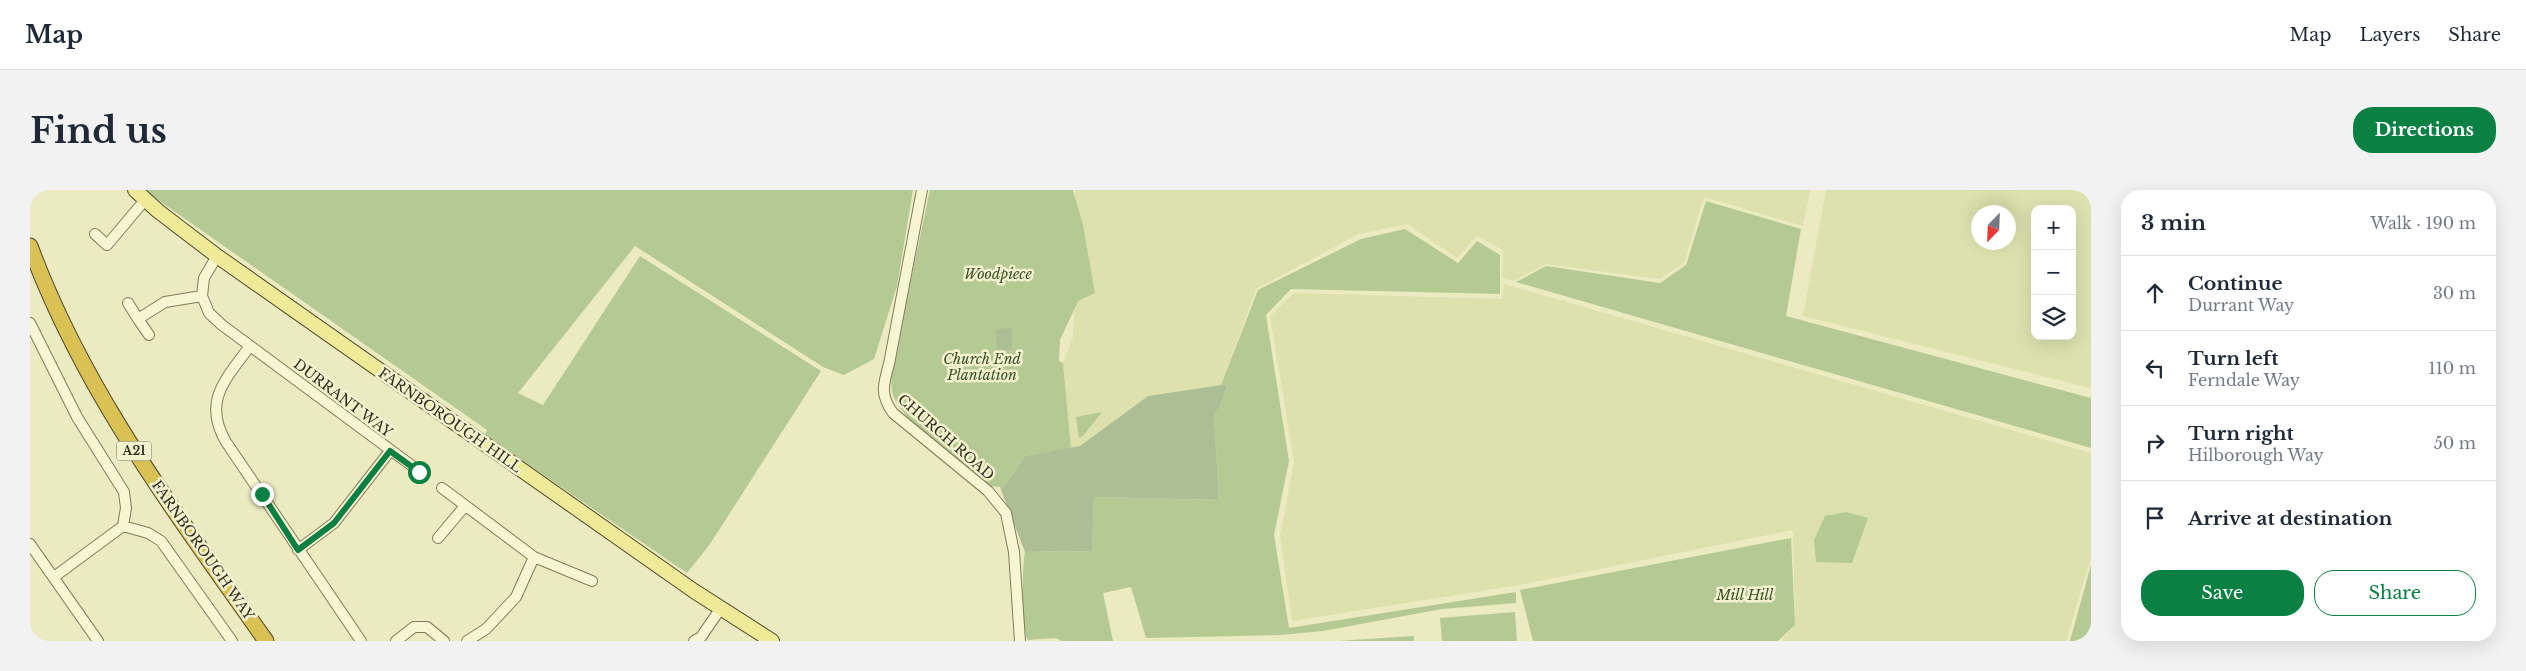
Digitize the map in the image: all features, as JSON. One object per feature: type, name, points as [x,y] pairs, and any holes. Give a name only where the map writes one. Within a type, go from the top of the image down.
[{"type":"highway","name":"FARNBOROUGH WAY","points":[[30,246],[66,332],[114,420],[266,641]]},
{"type":"main road","name":"FARNBOROUGH HILL","points":[[135,190],[145,200],[217,256],[694,591],[772,641]]},
{"type":"street","name":"CHURCH ROAD","points":[[922,190],[889,364],[883,384],[885,402],[893,413],[988,491],[1006,513],[1014,552],[1020,641]]},
{"type":"street","points":[[95,234],[107,245],[145,200]]},
{"type":"street","points":[[138,319],[165,302],[202,296],[204,278],[217,256]]},
{"type":"street","name":"DURRANT WAY","points":[[202,296],[206,308],[212,317],[419,472]]},
{"type":"street","points":[[128,303],[149,335]]},
{"type":"street","points":[[30,323],[77,417],[124,492],[126,508],[123,526],[54,577]]},
{"type":"street","points":[[250,346],[220,389],[216,405],[216,417],[226,442],[361,641]]},
{"type":"street","points":[[298,550],[334,523],[390,451]]},
{"type":"street","points":[[442,488],[534,557],[592,581]]},
{"type":"street","points":[[438,538],[464,506]]},
{"type":"street","points":[[123,526],[148,533],[161,541],[232,641]]},
{"type":"street","points":[[30,544],[98,641]]},
{"type":"street","points":[[468,641],[486,629],[516,597],[534,557]]},
{"type":"street","points":[[694,641],[702,637],[721,608]]},
{"type":"street","points":[[396,641],[414,627],[427,627],[444,641]]},
{"type":"green space","points":[[147,190],[913,190],[897,286],[874,359],[844,375],[823,367],[635,246],[518,393],[543,405],[640,256],[821,371],[710,544],[687,573],[485,435],[487,430],[151,195]]},
{"type":"green space","name":"Woodpiece","points":[[930,190],[1073,190],[1083,225],[1095,293],[1078,301],[1060,340],[1059,361],[1063,363],[1071,448],[1025,456],[1001,490],[1000,487],[987,486],[934,443],[898,406],[893,395],[891,383],[893,364]]},
{"type":"green space","points":[[1075,190],[1810,190],[1803,226],[1704,197],[1684,263],[1659,279],[1546,264],[1514,281],[1502,278],[1503,250],[1477,236],[1457,258],[1407,224],[1359,234],[1256,289],[1221,385],[1148,396],[1080,446],[1071,448],[1063,363],[1073,337],[1077,253]]},
{"type":"green space","points":[[1826,190],[2091,190],[2091,388],[1803,316]]},
{"type":"green space","points":[[1706,201],[1801,229],[1786,316],[2091,398],[2091,448],[1516,282],[1546,266],[1660,283],[1686,265]]},
{"type":"green space","points":[[1405,229],[1458,263],[1477,241],[1500,255],[1500,294],[1291,289],[1266,315],[1289,461],[1274,535],[1289,628],[1516,592],[1516,603],[1442,609],[1323,631],[1281,635],[1146,638],[1131,587],[1103,593],[1113,641],[1061,641],[1056,638],[1028,640],[1023,611],[1025,552],[1092,551],[1094,497],[1219,500],[1214,414],[1220,407],[1228,384],[1221,385],[1258,290],[1361,239]]},
{"type":"green space","points":[[1504,284],[2091,453],[2091,557],[2066,641],[1781,641],[1795,625],[1793,530],[1519,585],[1292,621],[1280,536],[1294,462],[1270,316],[1294,293],[1502,299]]},
{"type":"green space","points":[[1012,328],[1012,350],[997,350],[996,330]]},
{"type":"green space","points":[[1228,384],[1220,407],[1214,414],[1219,500],[1094,497],[1092,551],[1025,552],[1001,490],[1025,456],[1080,446],[1148,396]]},
{"type":"green space","points":[[1102,412],[1083,436],[1079,438],[1076,417]]},
{"type":"green space","points":[[1846,512],[1868,518],[1852,563],[1816,562],[1814,540],[1825,516]]},
{"type":"green space","name":"Mill Hill","points":[[1791,538],[1795,625],[1778,641],[1533,641],[1520,590]]},
{"type":"green space","points":[[2091,565],[2091,641],[2070,641]]},
{"type":"green space","points":[[1515,612],[1517,641],[1442,641],[1440,618]]},
{"type":"green space","points":[[1414,636],[1414,641],[1337,641]]},
{"type":"route","points":[[262,494],[298,550],[330,528],[390,451],[419,472]]},
{"type":"park label","name":"Church End Plantation","points":[[982,367]]}]
